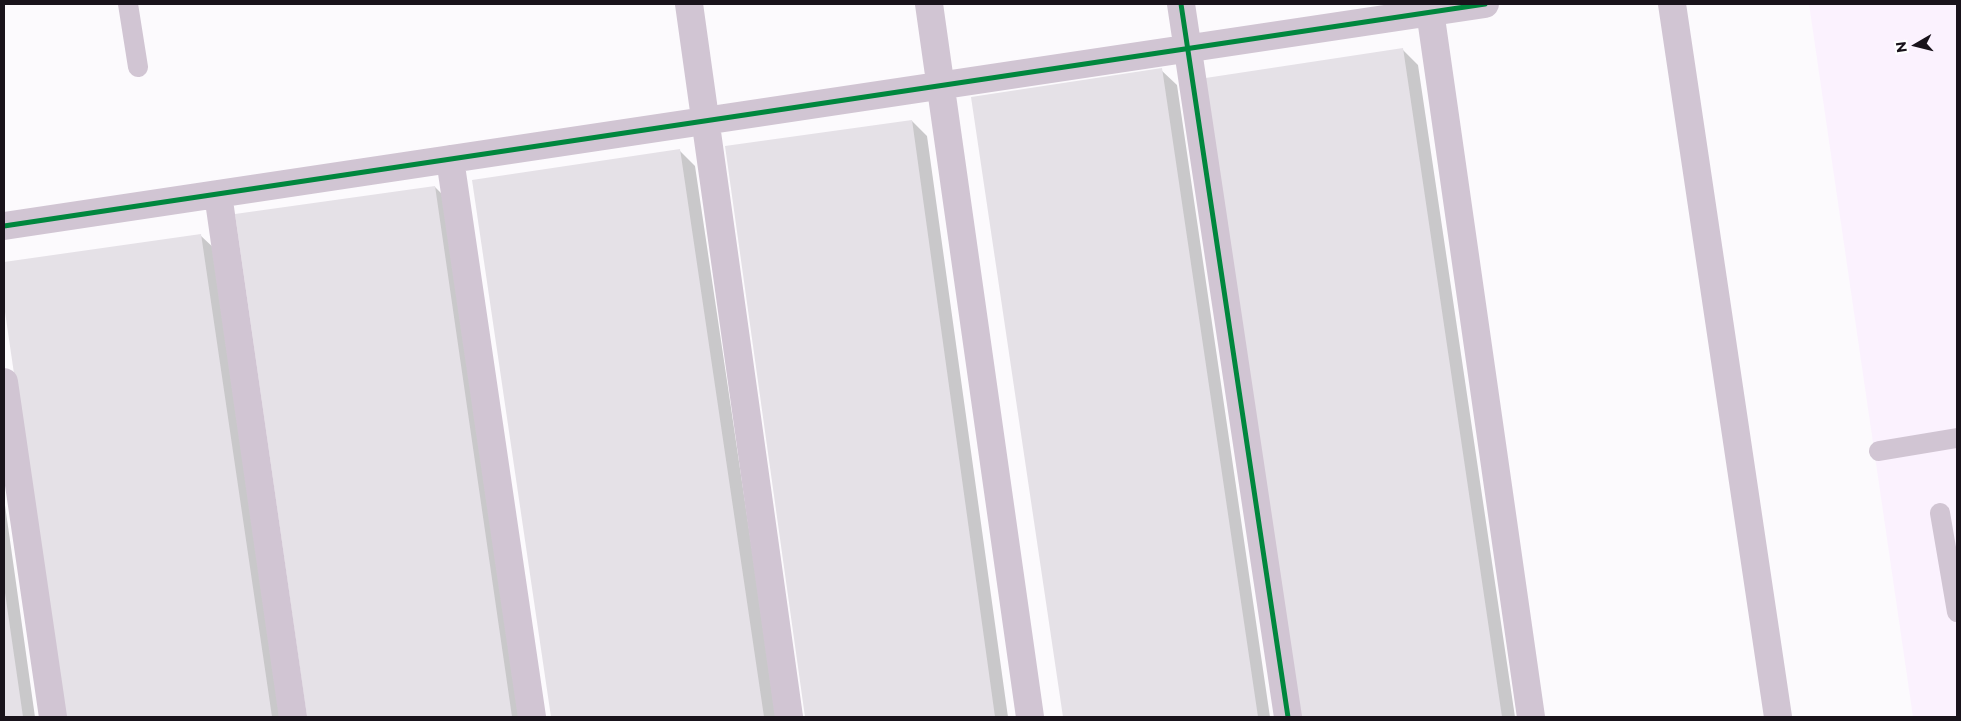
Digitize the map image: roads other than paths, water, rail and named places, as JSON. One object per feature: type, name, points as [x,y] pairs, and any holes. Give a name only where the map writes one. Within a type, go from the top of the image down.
[{"type":"street","points":[[689,4],[789,717]]},
{"type":"street","points":[[929,4],[1030,717]]},
{"type":"street","points":[[1181,4],[1288,717]]},
{"type":"street","points":[[4,226],[1188,49],[1429,8],[1485,4]]},
{"type":"street","points":[[1672,4],[1778,717]]},
{"type":"street","points":[[1429,8],[1531,717]]},
{"type":"street","points":[[450,159],[532,717]]},
{"type":"street","points":[[218,194],[293,717]]},
{"type":"street","points":[[4,382],[53,717]]},
{"type":"lane","points":[[128,4],[138,67]]},
{"type":"lane","points":[[1878,451],[1957,438]]},
{"type":"lane","points":[[1940,514],[1957,612]]}]
